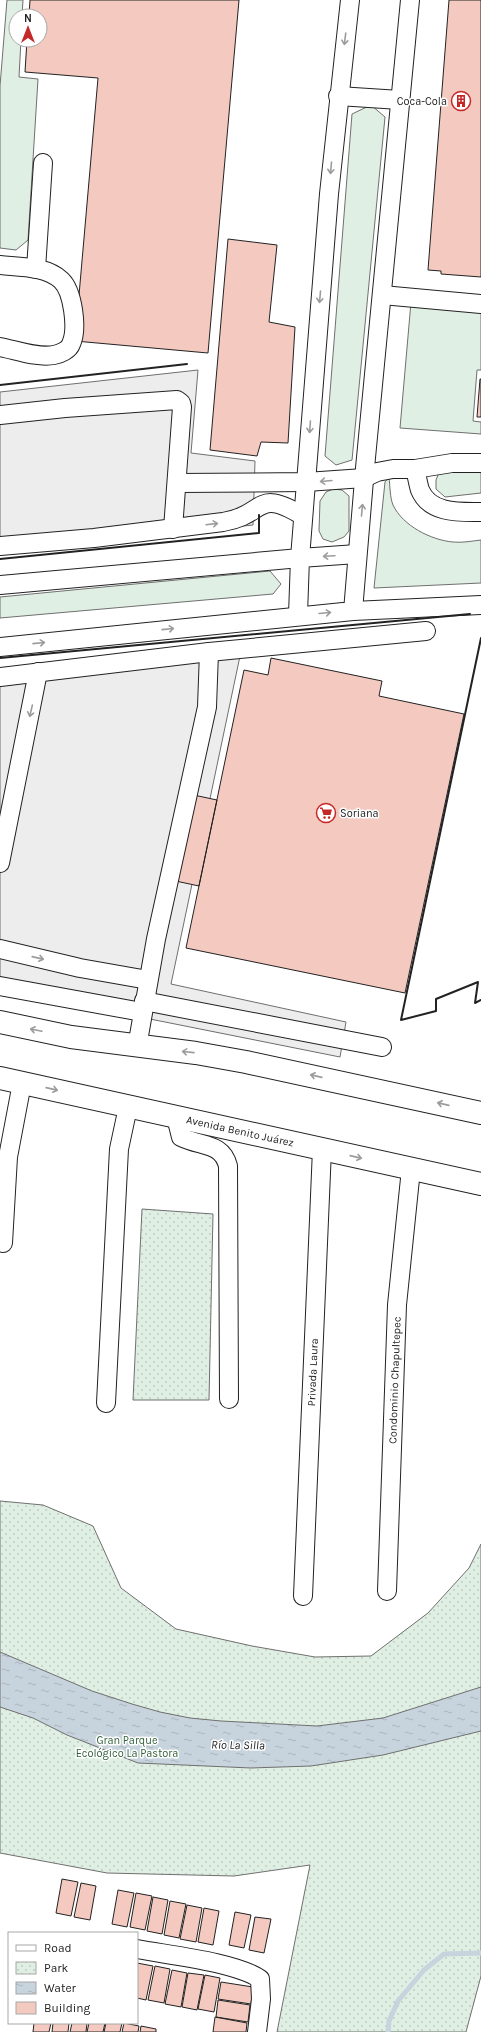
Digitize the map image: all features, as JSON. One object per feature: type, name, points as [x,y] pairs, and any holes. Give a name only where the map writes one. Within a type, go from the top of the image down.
[{"type":"main road","points":[[0,1022],[71,1037],[137,1047],[196,1053],[246,1062],[481,1113]]},
{"type":"main road","name":"Avenida Benito Juárez","points":[[0,1078],[481,1184]]},
{"type":"street","points":[[298,615],[300,558],[315,360],[338,96],[350,0]]},
{"type":"street","points":[[353,611],[364,478],[410,0]]},
{"type":"street","points":[[338,96],[400,100]]},
{"type":"street","points":[[36,269],[43,163]]},
{"type":"street","points":[[0,265],[45,271],[61,280],[68,290],[73,312],[71,345],[64,352],[53,355],[40,355],[0,346]]},
{"type":"street","points":[[382,295],[481,304]]},
{"type":"street","points":[[0,415],[65,408],[178,400],[181,402],[182,407],[173,529]]},
{"type":"street","points":[[177,483],[261,484],[306,482],[364,478],[377,472],[393,469],[415,469],[452,463],[481,463]]},
{"type":"street","points":[[415,469],[420,491],[428,502],[441,509],[481,512]]},
{"type":"street","points":[[261,484],[261,505]]},
{"type":"street","points":[[0,546],[173,529],[236,520],[265,503],[277,503],[304,516]]},
{"type":"street","points":[[0,586],[357,554]]},
{"type":"street","points":[[0,647],[298,615],[481,605]]},
{"type":"street","points":[[0,677],[209,652],[426,631]]},
{"type":"street","points":[[137,1047],[148,980],[207,707],[209,652]]},
{"type":"street","points":[[0,863],[38,672]]},
{"type":"street","points":[[0,949],[80,968],[148,980]]},
{"type":"street","points":[[0,986],[143,1006],[382,1047]]},
{"type":"street","points":[[3,1243],[8,1157],[22,1083]]},
{"type":"street","points":[[106,1403],[119,1150],[128,1107]]},
{"type":"street","points":[[186,1120],[178,1126],[181,1137],[219,1150],[226,1157],[228,1166],[229,1399]]},
{"type":"street","name":"Privada Laura","points":[[303,1596],[322,1149]]},
{"type":"street","name":"Condominio Chapultepec","points":[[387,1591],[397,1305],[411,1169]]},
{"type":"street","points":[[138,1949],[223,1966],[253,1974],[260,1979],[262,1988],[257,2032]]},
{"type":"green space","points":[[7,0],[23,0],[22,8],[8,8],[8,48],[21,48],[19,77],[38,79],[28,240],[16,250],[0,248],[0,86]]},
{"type":"green space","points":[[371,105],[385,117],[352,460],[336,465],[325,456],[352,114]]},
{"type":"green space","points":[[411,302],[481,307],[481,370],[477,370],[473,421],[481,422],[481,434],[400,428]]},
{"type":"green space","points":[[481,468],[481,493],[445,497],[436,489],[436,480],[440,470]]},
{"type":"green space","points":[[389,477],[393,505],[398,513],[418,531],[445,541],[460,542],[481,540],[481,583],[374,588],[385,482]]},
{"type":"green space","points":[[333,489],[342,490],[349,496],[349,531],[344,537],[332,542],[323,539],[319,531],[320,501],[326,492]]},
{"type":"green space","points":[[270,571],[281,584],[273,594],[0,618],[0,597]]},
{"type":"green space","points":[[142,1209],[213,1214],[209,1400],[133,1400]]},
{"type":"green space","name":"Gran Parque Ecológico La Pastora","points":[[0,1501],[43,1505],[93,1526],[121,1588],[176,1629],[252,1646],[315,1657],[371,1656],[428,1613],[469,1568],[481,1544],[481,1976],[466,2032],[277,2032],[310,1865],[234,1876],[107,1873],[0,1853]]},
{"type":"shaded area","points":[[198,370],[191,453],[255,461],[253,525],[0,551],[0,392]]},
{"type":"shaded area","points":[[240,656],[171,984],[346,1022],[340,1057],[0,989],[0,681]]},
{"type":"water","name":"Río La Silla","points":[[0,1652],[92,1691],[132,1704],[160,1712],[190,1718],[221,1721],[317,1726],[383,1718],[481,1687],[481,1731],[383,1755],[311,1766],[251,1768],[138,1763],[67,1735],[33,1718],[0,1707]]},
{"type":"building","points":[[30,0],[239,0],[208,353],[75,341],[98,78],[25,72],[26,48],[48,48],[48,8],[30,8]]},
{"type":"building","name":"Coca-Cola","points":[[449,0],[481,0],[481,277],[441,274],[441,271],[428,270]]},
{"type":"building","points":[[228,239],[277,245],[269,322],[295,327],[288,443],[261,442],[257,456],[210,450]]},
{"type":"building","points":[[480,379],[481,417],[477,417]]},
{"type":"building","points":[[271,658],[382,681],[379,696],[464,714],[405,993],[186,948],[244,670],[268,675]]},
{"type":"building","points":[[189,794],[217,800],[199,886],[171,880]]},
{"type":"building","points":[[62,1879],[78,1882],[71,1916],[56,1913]]},
{"type":"building","points":[[81,1883],[96,1886],[90,1920],[74,1917]]},
{"type":"building","points":[[118,1890],[134,1893],[127,1927],[112,1924]]},
{"type":"building","points":[[136,1893],[152,1896],[145,1930],[130,1927]]},
{"type":"building","points":[[153,1897],[168,1900],[162,1934],[147,1931]]},
{"type":"building","points":[[170,1901],[186,1904],[179,1938],[164,1935]]},
{"type":"building","points":[[187,1905],[202,1908],[196,1942],[180,1939]]},
{"type":"building","points":[[204,1908],[219,1911],[213,1945],[198,1942]]},
{"type":"building","points":[[235,1912],[251,1915],[244,1948],[229,1945]]},
{"type":"building","points":[[255,1917],[271,1919],[264,1953],[249,1950]]},
{"type":"building","points":[[138,1963],[153,1966],[146,2000],[138,1998]]},
{"type":"building","points":[[155,1966],[170,1969],[164,2003],[148,2000]]},
{"type":"building","points":[[172,1970],[187,1973],[181,2007],[165,2004]]},
{"type":"building","points":[[188,1973],[204,1975],[197,2010],[182,2007]]},
{"type":"building","points":[[205,1975],[220,1978],[214,2012],[198,2009]]},
{"type":"building","points":[[221,1982],[253,1987],[251,2004],[218,1999]]},
{"type":"building","points":[[218,2000],[250,2005],[248,2022],[216,2017]]},
{"type":"building","points":[[215,2017],[247,2023],[246,2032],[213,2032]]},
{"type":"building","points":[[34,2024],[51,2024],[49,2032],[33,2032]]},
{"type":"building","points":[[53,2024],[69,2024],[68,2032],[52,2032]]},
{"type":"building","points":[[72,2024],[87,2024],[86,2032],[70,2032]]},
{"type":"building","points":[[89,2024],[105,2024],[103,2032],[87,2032]]},
{"type":"building","points":[[106,2024],[122,2024],[120,2032],[104,2032]]},
{"type":"building","points":[[124,2024],[139,2026],[138,2032],[122,2032]]},
{"type":"building","points":[[141,2026],[156,2029],[156,2032],[140,2032]]},
{"type":"waterway","points":[[388,2032],[389,2021],[398,2001],[424,1970],[444,1954],[481,1953]]},
{"type":"wall","points":[[0,385],[187,364]]},
{"type":"wall","points":[[0,559],[259,533],[259,515]]},
{"type":"wall","points":[[0,658],[470,614]]},
{"type":"wall","points":[[481,638],[401,1020],[436,1011],[436,999],[478,982],[475,1003],[481,1000]]},
{"type":"place","name":"Coca-Cola","points":[[461,101]]},
{"type":"place","name":"Soriana","points":[[326,813]]}]
